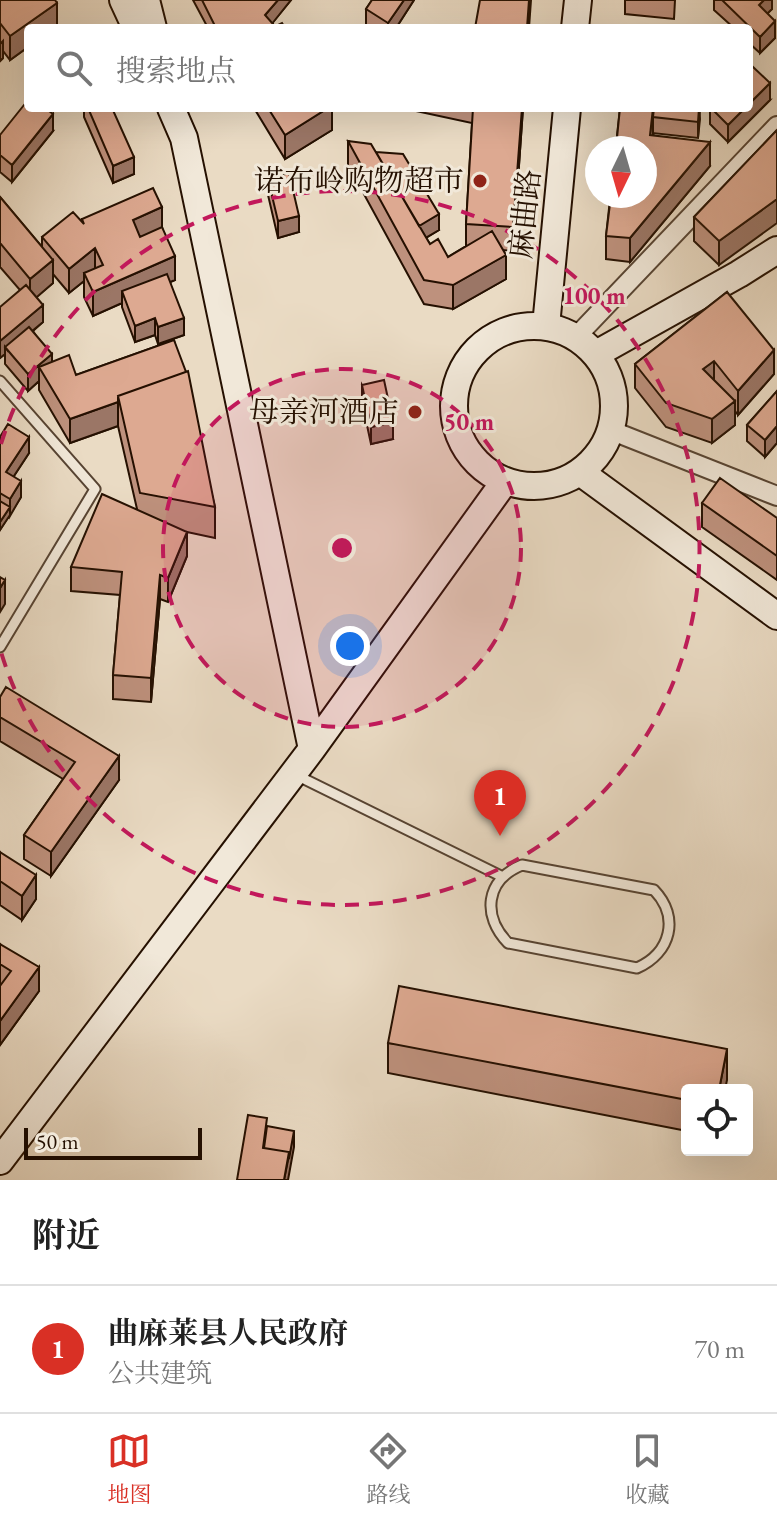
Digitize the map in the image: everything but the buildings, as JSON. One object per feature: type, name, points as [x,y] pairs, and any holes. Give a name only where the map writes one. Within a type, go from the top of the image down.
[{"type":"main road","points":[[123,0],[134,24]]},
{"type":"main road","points":[[146,0],[152,24]]},
{"type":"main road","points":[[575,24],[578,0]]},
{"type":"main road","points":[[174,112],[184,138],[312,749]]},
{"type":"main road","name":"麻曲路","points":[[546,326],[567,112]]},
{"type":"main road","points":[[586,346],[739,274],[777,250]]},
{"type":"main road","points":[[546,326],[586,346],[609,377],[614,404],[610,430],[598,453],[580,472],[557,483],[531,486],[505,481],[477,463],[458,435],[453,402],[461,369],[482,343],[513,328],[546,326]]},
{"type":"main road","points":[[580,472],[777,616]]},
{"type":"main road","points":[[0,1161],[312,749],[505,481]]},
{"type":"street","points":[[586,346],[777,126]]},
{"type":"street","points":[[610,430],[777,496]]},
{"type":"lane","points":[[0,381],[95,489],[0,647]]},
{"type":"lane","points":[[293,774],[503,877]]},
{"type":"lane","points":[[522,865],[654,890],[662,898],[670,921],[665,944],[648,963],[637,968],[508,943],[493,923],[491,910],[492,897],[503,877],[522,865]]},
{"type":"place","name":"诺布岭购物超市","points":[[480,181]]},
{"type":"place","name":"母亲河酒店","points":[[415,412]]},
{"type":"place","name":"曲麻莱县人民政府","points":[[500,836]]}]
